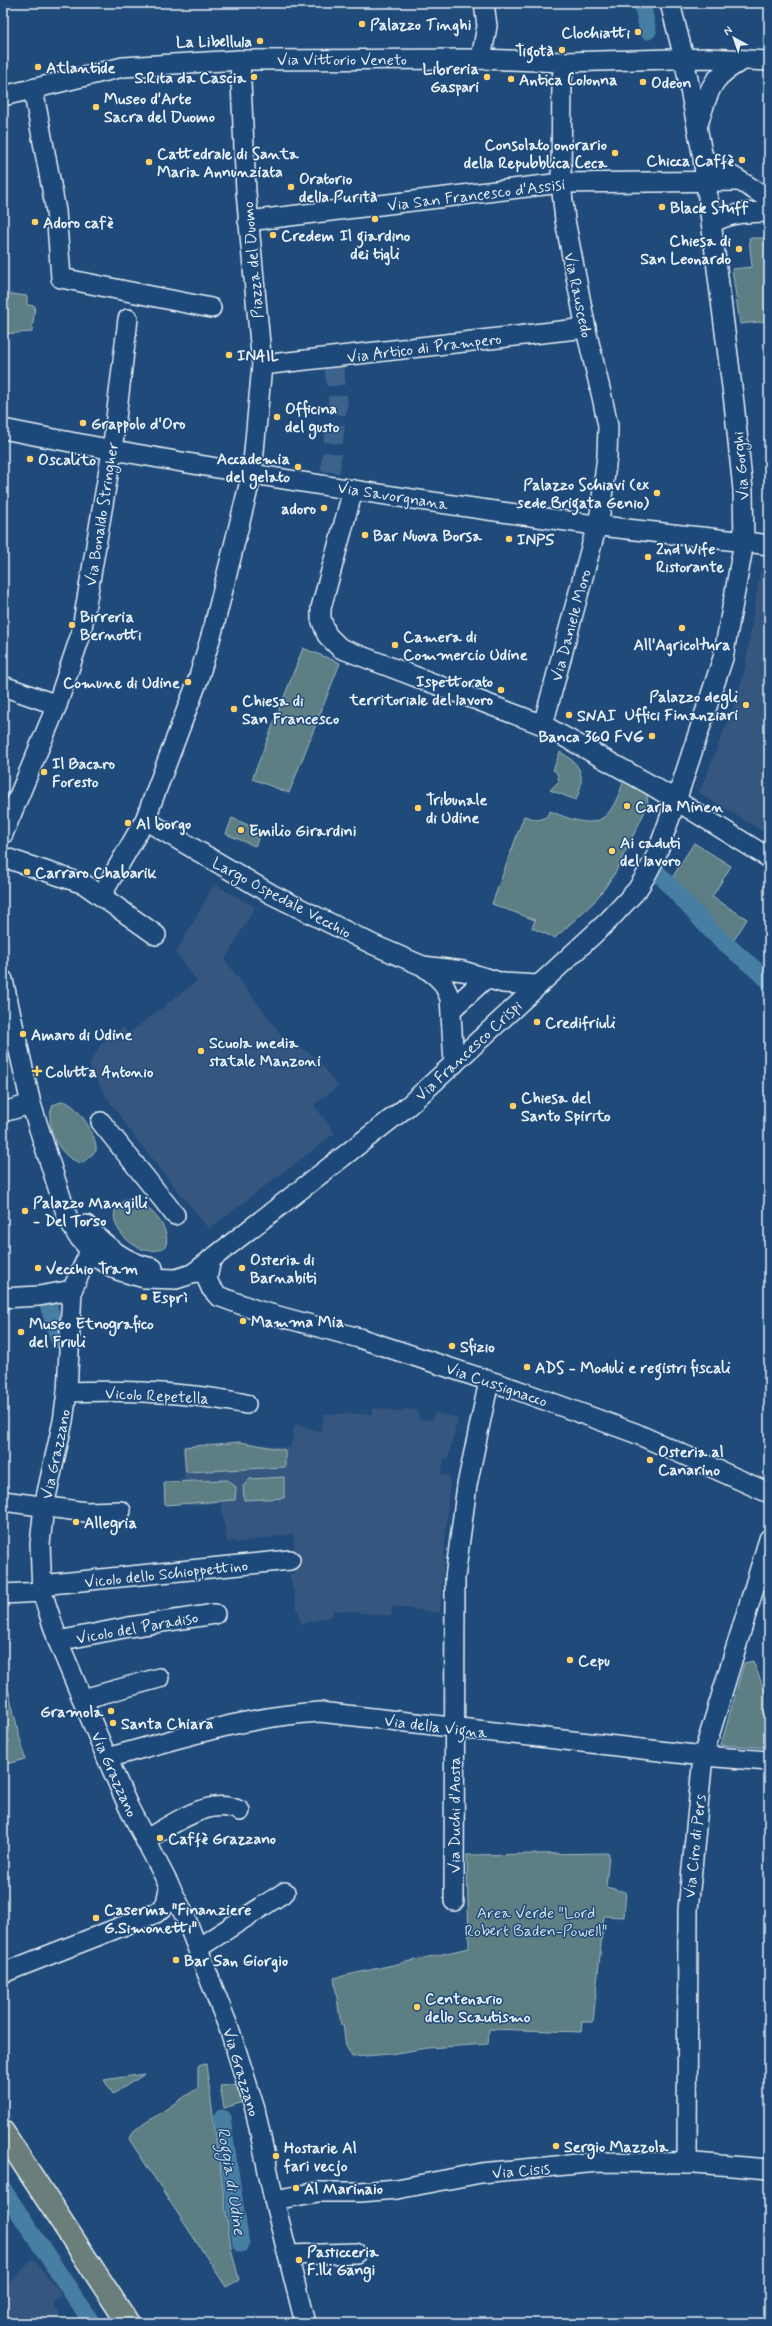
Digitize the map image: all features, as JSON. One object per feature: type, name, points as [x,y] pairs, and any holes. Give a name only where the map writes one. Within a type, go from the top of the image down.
[{"type":"main road","points":[[3,2132],[128,2323]]},
{"type":"street","points":[[481,59],[487,26],[484,3]]},
{"type":"street","name":"Via Gorghi","points":[[670,3],[684,58],[697,125],[712,223],[734,402],[743,490],[744,542],[723,658],[676,801]]},
{"type":"street","name":"Via Vittorio Veneto","points":[[3,96],[123,68],[240,60],[481,59],[564,62],[684,58],[769,62]]},
{"type":"street","name":"Piazza del Duomo","points":[[100,896],[145,820],[198,680],[214,626],[252,473],[262,365],[248,221],[240,60]]},
{"type":"street","name":"Via Gorghi","points":[[697,125],[708,94],[717,77],[731,66],[744,60]]},
{"type":"street","name":"Via Rauscedo","points":[[564,62],[562,80],[561,183],[570,248],[608,426],[607,456],[600,514],[596,526]]},
{"type":"street","points":[[33,89],[56,211],[61,278],[211,308]]},
{"type":"street","points":[[703,158],[769,199]]},
{"type":"street","name":"Via San Francesco d'Assisi","points":[[248,221],[561,183],[740,181]]},
{"type":"street","points":[[712,223],[728,215],[740,212],[769,212]]},
{"type":"street","name":"Via Bonaldo Stringher","points":[[3,834],[57,705],[81,634],[112,451],[128,319]]},
{"type":"street","name":"Via Artico di Prampero","points":[[262,365],[334,361],[586,328]]},
{"type":"street","name":"Via Savorgnana","points":[[5,437],[42,437],[112,451],[252,473],[328,479],[353,490],[596,526],[769,545]]},
{"type":"street","points":[[353,490],[321,608],[324,628],[336,645],[408,675],[544,725],[676,801],[769,858]]},
{"type":"street","name":"Via Daniele Moro","points":[[544,725],[596,526]]},
{"type":"street","points":[[3,686],[57,705]]},
{"type":"street","name":"Via Francesco Crispi","points":[[210,1259],[333,1166],[408,1106],[608,921],[637,890],[656,856],[676,801]]},
{"type":"street","name":"Largo Ospedale Vecchio","points":[[145,820],[271,894],[374,945],[423,966],[462,971],[503,983],[538,985]]},
{"type":"street","points":[[3,857],[84,884],[156,936]]},
{"type":"street","name":"Largo Ospedale Vecchio","points":[[423,966],[443,983],[451,1004]]},
{"type":"street","name":"Largo Ospedale Vecchio","points":[[454,1064],[451,1004],[453,987],[462,971]]},
{"type":"street","points":[[451,1004],[486,978]]},
{"type":"street","points":[[3,980],[31,1104],[71,1224],[90,1251],[111,1267],[130,1274],[163,1279],[184,1277],[210,1259]]},
{"type":"street","points":[[5,1113],[31,1104]]},
{"type":"street","points":[[101,1122],[175,1214]]},
{"type":"street","points":[[60,1194],[91,1231],[121,1256],[144,1266],[175,1270],[196,1265],[210,1259]]},
{"type":"street","name":"Via Grazzano","points":[[91,1231],[90,1251],[74,1285],[67,1392],[63,1421],[44,1506],[40,1544],[42,1588],[58,1641],[107,1758],[145,1840],[184,1914],[230,2031],[255,2109],[274,2200],[305,2323]]},
{"type":"street","points":[[210,1259],[207,1279],[211,1288],[218,1296]]},
{"type":"street","points":[[3,1298],[39,1296],[74,1285],[92,1269],[111,1267]]},
{"type":"street","name":"Via Cussignacco","points":[[163,1279],[218,1296],[256,1310],[359,1338],[489,1381],[635,1433],[769,1493]]},
{"type":"street","name":"Via Duchi d'Aosta","points":[[454,1901],[456,1570],[467,1485],[489,1381]]},
{"type":"street","name":"Vicolo Repetella","points":[[67,1392],[174,1393],[207,1396],[246,1404]]},
{"type":"street","points":[[3,1501],[86,1512],[121,1511]]},
{"type":"street","name":"Via Ciro di Pers","points":[[687,2163],[688,1910],[703,1756],[769,1539]]},
{"type":"street","name":"Vicolo dello Schioppettino","points":[[3,1594],[42,1588],[290,1560]]},
{"type":"street","name":"Vicolo del Paradiso","points":[[58,1641],[129,1627],[215,1614]]},
{"type":"street","points":[[83,1699],[159,1678]]},
{"type":"street","name":"Via della Vigna","points":[[107,1758],[238,1722],[286,1714],[320,1712],[703,1756],[769,1761]]},
{"type":"street","points":[[145,1840],[195,1813],[216,1806],[230,1806],[240,1811]]},
{"type":"street","points":[[3,1974],[156,1913],[166,1904],[169,1888]]},
{"type":"street","points":[[198,1948],[285,1892]]},
{"type":"street","name":"Via Cisis","points":[[274,2200],[318,2192],[360,2192],[397,2189],[481,2173],[598,2162],[687,2163],[769,2168]]},
{"type":"street","points":[[288,2255],[356,2253]]},
{"type":"shaded area","name":"Palazzo degli Uffici Finanziari","points":[[760,571],[769,572],[769,835],[699,793],[736,700],[745,669]]},
{"type":"shaded area","name":"Scuola media statale Manzoni","points":[[214,884],[255,907],[225,960],[282,1036],[316,1057],[338,1086],[314,1105],[335,1133],[209,1229],[135,1138],[104,1093],[89,1065],[101,1044],[123,1027],[128,1034],[197,981],[176,953]]},
{"type":"shaded area","points":[[375,1407],[401,1412],[404,1409],[416,1410],[419,1413],[418,1419],[432,1420],[435,1413],[458,1418],[448,1459],[444,1459],[441,1475],[450,1476],[440,1613],[392,1606],[391,1616],[333,1610],[332,1616],[301,1624],[289,1573],[294,1573],[295,1556],[293,1534],[235,1543],[234,1541],[227,1542],[221,1503],[186,1505],[182,1446],[240,1441],[290,1448],[295,1424],[321,1432],[324,1414],[372,1414],[372,1410]]},
{"type":"shaded area","points":[[33,2258],[62,2295],[53,2304],[65,2323],[3,2323],[3,2290]]},
{"type":"green space","points":[[749,238],[769,238],[769,321],[740,324],[732,269],[752,267]]},
{"type":"green space","points":[[3,293],[27,296],[27,305],[35,306],[32,332],[3,334]]},
{"type":"green space","points":[[303,648],[340,663],[289,793],[252,779]]},
{"type":"green space","points":[[560,752],[573,761],[580,772],[581,784],[576,800],[550,790],[559,781],[557,773],[553,770]]},
{"type":"green space","points":[[625,777],[647,795],[648,805],[615,873],[593,903],[555,938],[532,928],[535,920],[492,904],[524,816],[538,820],[546,817],[550,811],[579,821],[590,822],[599,820],[607,815],[613,806]]},
{"type":"green space","points":[[232,818],[262,831],[255,846],[226,834]]},
{"type":"green space","points":[[694,843],[731,866],[712,897],[747,919],[734,940],[698,910],[670,881]]},
{"type":"green space","points":[[63,1101],[69,1103],[81,1114],[94,1138],[96,1151],[82,1163],[66,1155],[55,1140],[52,1131],[50,1113],[53,1105]]},
{"type":"green space","points":[[128,1199],[143,1205],[156,1216],[165,1230],[167,1238],[166,1246],[155,1251],[144,1249],[133,1244],[123,1236],[116,1226],[114,1215],[118,1206]]},
{"type":"green space","points":[[240,1442],[285,1450],[285,1467],[186,1472],[184,1447]]},
{"type":"green space","points":[[284,1477],[284,1498],[244,1500],[243,1486],[250,1479]]},
{"type":"green space","points":[[228,1480],[236,1487],[235,1500],[165,1505],[164,1482]]},
{"type":"green space","points":[[753,1661],[769,1702],[769,1748],[721,1745],[744,1663]]},
{"type":"green space","points":[[3,1668],[25,1759],[3,1765]]},
{"type":"green space","name":"Area Verde \"Lord Robert Baden-Powell\"","points":[[609,1853],[606,1887],[626,1892],[624,1917],[604,1916],[593,2022],[582,2022],[581,2032],[489,2029],[488,2044],[428,2048],[390,2054],[352,2057],[346,2046],[343,2025],[341,2025],[334,1978],[469,1948],[467,1855]]},
{"type":"green space","points":[[206,2064],[231,2248],[239,2280],[226,2287],[129,2139],[136,2129],[198,2088],[198,2066]]},
{"type":"green space","points":[[145,2074],[113,2094],[104,2080]]},
{"type":"green space","points":[[240,2084],[244,2102],[224,2108],[220,2086]]},
{"type":"waterway","points":[[642,3],[648,31]]},
{"type":"waterway","points":[[659,874],[712,932],[769,981]]},
{"type":"waterway","name":"Roggia di Udine","points":[[48,1304],[59,1340]]},
{"type":"waterway","name":"Roggia di Udine","points":[[222,2118],[241,2244]]},
{"type":"waterway","points":[[3,2189],[92,2323]]},
{"type":"tunnel","points":[[330,472],[338,401],[334,366]]},
{"type":"place","name":"Palazzo Tinghi","points":[[362,24]]},
{"type":"place","name":"Clochiatti","points":[[638,32]]},
{"type":"place","name":"La Libellula","points":[[260,41]]},
{"type":"place","name":"Tigotà","points":[[562,50]]},
{"type":"place","name":"Atlantide","points":[[38,67]]},
{"type":"place","name":"S.Rita da Cascia","points":[[254,77]]},
{"type":"place","name":"Libreria Gaspari","points":[[487,77]]},
{"type":"place","name":"Antica Colonna","points":[[511,79]]},
{"type":"place","name":"Odeon","points":[[643,82]]},
{"type":"place","name":"Museo d'Arte Sacra del Duomo","points":[[96,107]]},
{"type":"place","name":"Consolato onorario della Repubblica Ceca","points":[[615,153]]},
{"type":"place","name":"Chicca Caffè","points":[[742,160]]},
{"type":"place","name":"Cattedrale di Santa Maria Annunziata","points":[[149,162]]},
{"type":"place","name":"Oratorio della Purità","points":[[291,187]]},
{"type":"place","name":"Black Stuff","points":[[662,207]]},
{"type":"place","name":"Il giardino dei tigli","points":[[375,219]]},
{"type":"place","name":"Adoro cafè","points":[[35,222]]},
{"type":"place","name":"Credem","points":[[273,235]]},
{"type":"place","name":"Chiesa di San Leonardo","points":[[739,249]]},
{"type":"place","name":"INAIL","points":[[229,355]]},
{"type":"place","name":"Officina del gusto","points":[[277,417]]},
{"type":"place","name":"Grappolo d'Oro","points":[[83,423]]},
{"type":"place","name":"Oscalito","points":[[30,459]]},
{"type":"place","name":"Accademia del gelato","points":[[298,467]]},
{"type":"place","name":"Palazzo Schiavi (ex sede Brigata Genio)","points":[[657,493]]},
{"type":"place","name":"adoro","points":[[324,508]]},
{"type":"place","name":"Bar Nuova Borsa","points":[[365,535]]},
{"type":"place","name":"INPS","points":[[509,539]]},
{"type":"place","name":"2nd Wife Ristorante","points":[[648,557]]},
{"type":"place","name":"Birreria Bernotti","points":[[72,625]]},
{"type":"place","name":"All'Agricoltura","points":[[682,628]]},
{"type":"place","name":"Camera di Commercio Udine","points":[[395,645]]},
{"type":"place","name":"Comune di Udine","points":[[188,682]]},
{"type":"place","name":"Ispettorato territoriale del lavoro","points":[[501,690]]},
{"type":"place","name":"Palazzo degli Uffici Finanziari","points":[[746,705]]},
{"type":"place","name":"Chiesa di San Francesco","points":[[234,709]]},
{"type":"place","name":"SNAI","points":[[569,715]]},
{"type":"place","name":"Banca 360 FVG","points":[[652,736]]},
{"type":"place","name":"Il Bacaro Foresto","points":[[44,772]]},
{"type":"place","name":"Carla Minen","points":[[627,806]]},
{"type":"place","name":"Tribunale di Udine","points":[[418,808]]},
{"type":"place","name":"Al borgo","points":[[128,823]]},
{"type":"place","name":"Emilio Girardini","points":[[241,830]]},
{"type":"place","name":"Ai caduti del lavoro","points":[[612,851]]},
{"type":"place","name":"Carraro Chabarik","points":[[27,872]]},
{"type":"place","name":"Credifriuli","points":[[537,1022]]},
{"type":"place","name":"Amaro di Udine","points":[[23,1034]]},
{"type":"place","name":"Scuola media statale Manzoni","points":[[201,1051]]},
{"type":"place","name":"Colutta Antonio","points":[[37,1071]]},
{"type":"place","name":"Chiesa del Santo Spirito","points":[[513,1106]]},
{"type":"place","name":"Palazzo Mangilli - Del Torso","points":[[25,1211]]},
{"type":"place","name":"Vecchio Tram","points":[[38,1268]]},
{"type":"place","name":"Osteria di Barnabiti","points":[[242,1268]]},
{"type":"place","name":"Esprì","points":[[144,1297]]},
{"type":"place","name":"Mamma Mia","points":[[243,1321]]},
{"type":"place","name":"Museo Etnografico del Friuli","points":[[21,1332]]},
{"type":"place","name":"Sfizio","points":[[452,1346]]},
{"type":"place","name":"ADS - Moduli e registri fiscali","points":[[527,1367]]},
{"type":"place","name":"Osteria al Canarino","points":[[650,1460]]},
{"type":"place","name":"Allegria","points":[[76,1522]]},
{"type":"place","name":"Cepu","points":[[570,1660]]},
{"type":"place","name":"Gramola","points":[[111,1711]]},
{"type":"place","name":"Santa Chiara","points":[[113,1723]]},
{"type":"place","name":"Caffè Grazzano","points":[[160,1838]]},
{"type":"place","name":"Caserma \"Finanziere G.Simonetti\"","points":[[96,1918]]},
{"type":"place","name":"Bar San Giorgio","points":[[176,1960]]},
{"type":"place","name":"Centenario dello Scautismo","points":[[417,2007]]},
{"type":"place","name":"Sergio Mazzola","points":[[556,2146]]},
{"type":"place","name":"Hostarie Al fari vecjo","points":[[276,2156]]},
{"type":"place","name":"Al Marinaio","points":[[296,2188]]},
{"type":"place","name":"Pasticceria F.lli Gangi","points":[[299,2260]]}]
